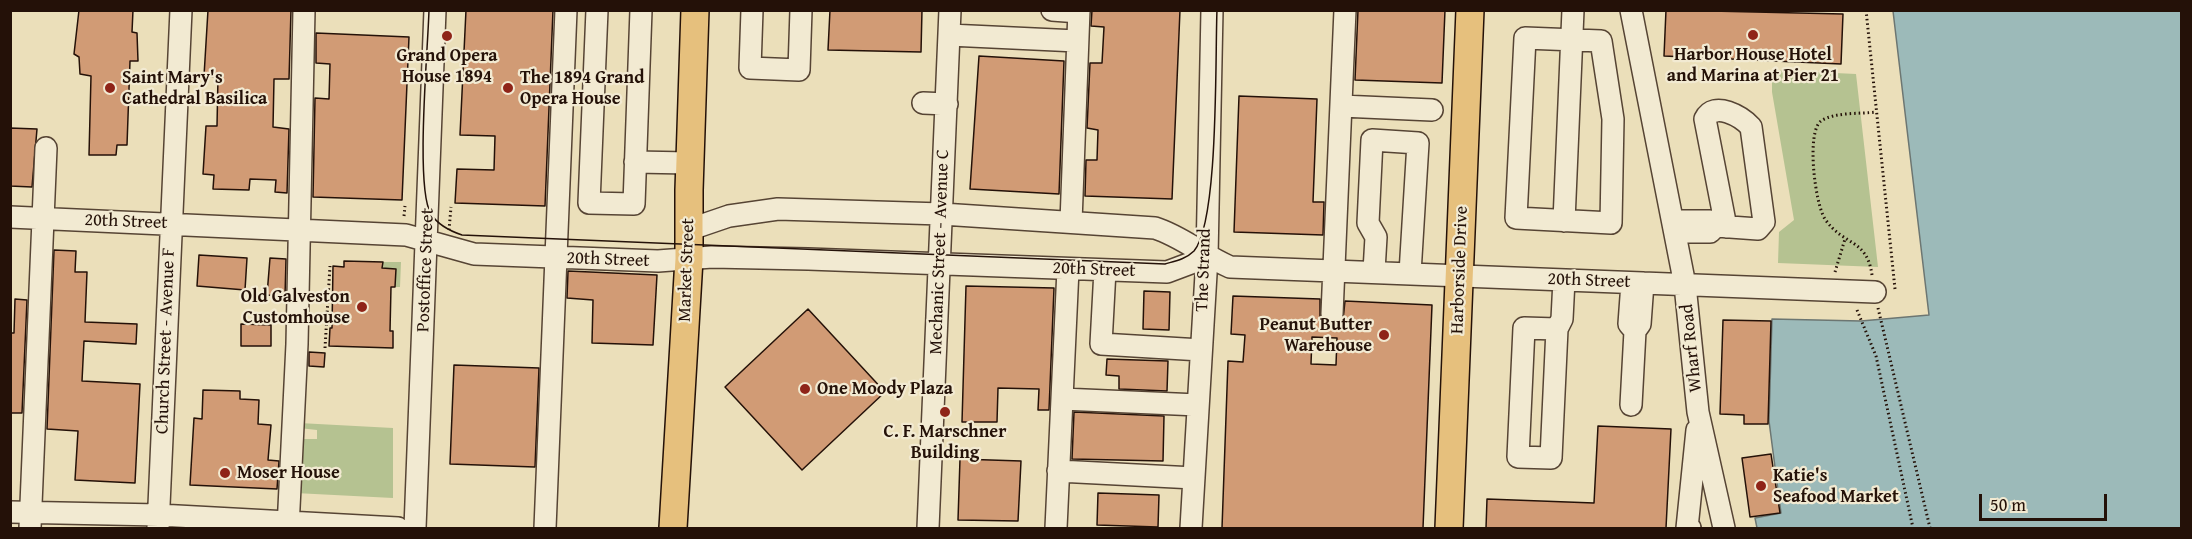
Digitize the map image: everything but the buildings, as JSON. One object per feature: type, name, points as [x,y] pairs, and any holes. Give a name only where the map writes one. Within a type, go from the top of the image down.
[{"type":"main road","name":"Market Street","points":[[673,528],[690,259],[689,163],[695,10]]},
{"type":"main road","name":"Harborside Drive","points":[[1449,528],[1470,10]]},
{"type":"street","name":"Church Street - Avenue F","points":[[159,522],[181,10]]},
{"type":"street","points":[[288,525],[297,344],[304,10]]},
{"type":"street","name":"Postoffice Street","points":[[416,528],[435,10]]},
{"type":"street","points":[[545,528],[566,10]]},
{"type":"street","points":[[597,10],[589,203],[634,204],[641,10]]},
{"type":"street","points":[[752,10],[750,68],[799,70],[801,10]]},
{"type":"street","name":"Mechanic Street - Avenue C","points":[[928,528],[950,10]]},
{"type":"street","points":[[1052,10],[1079,11],[1071,222]]},
{"type":"street","name":"The Strand","points":[[1191,528],[1207,257],[1212,10]]},
{"type":"street","points":[[1332,314],[1345,10]]},
{"type":"street","points":[[1564,220],[1573,10]]},
{"type":"street","name":"Wharf Road","points":[[1631,10],[1685,285],[1698,412],[1724,528]]},
{"type":"street","points":[[949,35],[1077,41]]},
{"type":"street","points":[[1525,38],[1601,41],[1613,119],[1611,223],[1564,220],[1516,218],[1525,38]]},
{"type":"street","points":[[922,103],[946,104]]},
{"type":"street","points":[[1341,106],[1432,110]]},
{"type":"street","points":[[1674,226],[1710,221],[1721,227],[1758,229],[1764,222],[1751,127],[1741,116],[1728,111],[1707,114],[1705,119],[1721,227]]},
{"type":"street","points":[[1374,272],[1376,237],[1368,223],[1372,140],[1418,143],[1410,273]]},
{"type":"street","points":[[46,148],[24,518],[398,528]]},
{"type":"street","points":[[635,162],[689,163]]},
{"type":"street","name":"20th Street","points":[[688,230],[729,216],[778,209],[942,214],[1155,228],[1167,232],[1207,257],[1230,267],[1875,292]]},
{"type":"street","name":"20th Street","points":[[10,217],[406,235],[427,238],[474,254],[556,258],[658,261],[808,259],[1167,272],[1207,257]]},
{"type":"street","points":[[1056,528],[1068,269]]},
{"type":"street","points":[[1105,270],[1101,345],[1201,350]]},
{"type":"street","points":[[1558,280],[1562,319],[1558,326],[1551,458],[1518,457],[1524,328],[1558,326]]},
{"type":"street","points":[[1631,405],[1635,331],[1640,324],[1637,283]]},
{"type":"street","points":[[1062,399],[1198,405]]},
{"type":"street","name":"Wharf Road","points":[[1689,528],[1698,412]]},
{"type":"street","points":[[1058,471],[1194,478]]},
{"type":"path","points":[[1866,10],[1895,291],[1875,292]]},
{"type":"path","points":[[1875,112],[1827,118],[1815,130],[1813,157],[1820,210],[1838,235],[1863,249],[1870,260],[1875,292],[1930,528]]},
{"type":"path","points":[[1834,291],[1835,265],[1845,239]]},
{"type":"path","points":[[325,348],[330,266]]},
{"type":"path","points":[[1861,321],[1876,356],[1913,528]]},
{"type":"green space","points":[[1772,70],[1856,74],[1878,267],[1778,263],[1779,232],[1794,220],[1772,92]]},
{"type":"green space","points":[[383,262],[401,262],[400,287],[395,287],[396,269],[382,268]]},
{"type":"green space","points":[[299,423],[393,428],[393,498],[295,493],[298,439],[317,439],[317,430],[299,428]]},
{"type":"water","points":[[1893,11],[2181,11],[2181,528],[1757,528],[1755,518],[1781,513],[1769,421],[1772,319],[1861,321],[1929,315]]},
{"type":"tram line","points":[[429,10],[423,149],[426,200],[431,214],[437,221],[462,235],[1165,264],[1184,258],[1194,251],[1202,234],[1208,207],[1214,137],[1217,10]]},
{"type":"place","name":"Harbor House Hotel and Marina at Pier 21","points":[[1753,35]]},
{"type":"place","name":"Grand Opera House 1894","points":[[447,36]]},
{"type":"place","name":"Saint Mary's Cathedral Basilica","points":[[110,88]]},
{"type":"place","name":"The 1894 Grand Opera House","points":[[508,88]]},
{"type":"place","name":"Old Galveston Customhouse","points":[[362,307]]},
{"type":"place","name":"Peanut Butter Warehouse","points":[[1384,335]]},
{"type":"place","name":"One Moody Plaza","points":[[805,389]]},
{"type":"place","name":"C. F. Marschner Building","points":[[945,412]]},
{"type":"place","name":"Moser House","points":[[225,473]]},
{"type":"place","name":"Katie's Seafood Market","points":[[1761,486]]}]
